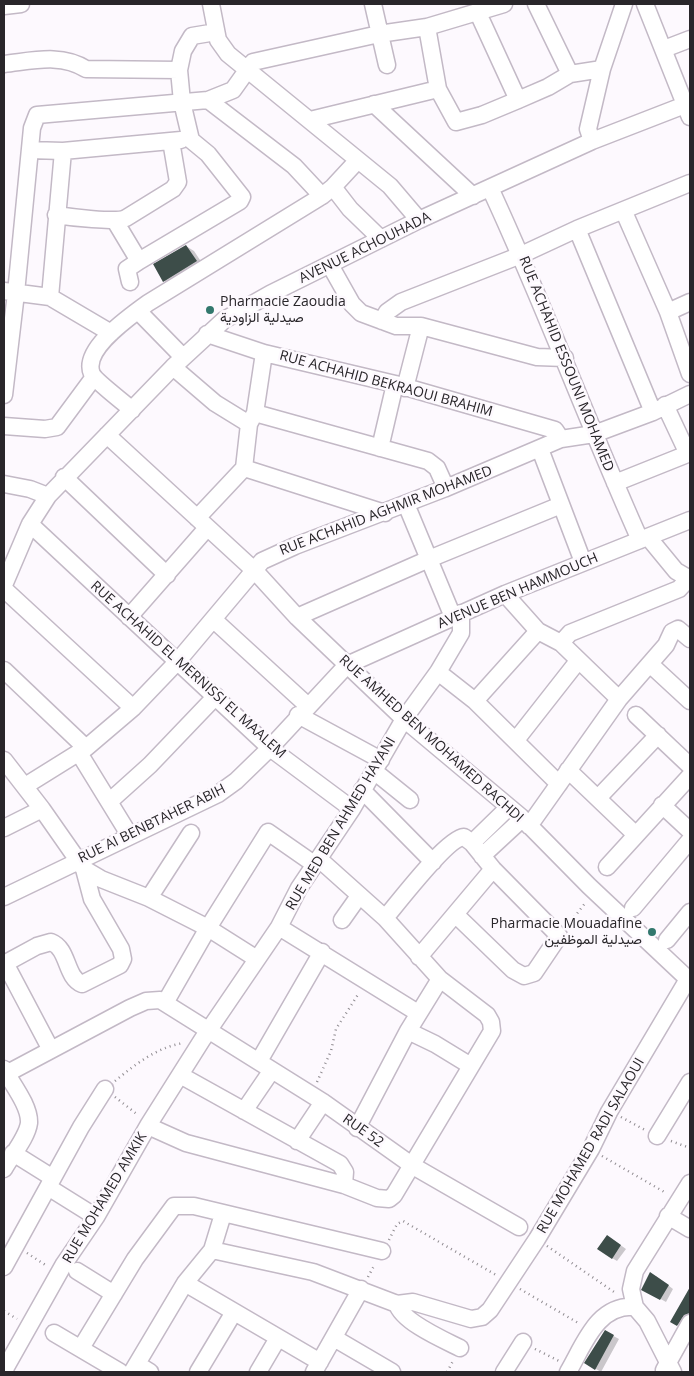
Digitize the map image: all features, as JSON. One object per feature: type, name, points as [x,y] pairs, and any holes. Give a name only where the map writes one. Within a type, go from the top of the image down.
[{"type":"street","points":[[211,4],[216,32],[222,47],[246,69],[390,186],[419,220]]},
{"type":"street","points":[[373,4],[387,65]]},
{"type":"street","points":[[4,395],[10,292],[34,118],[40,114],[208,100],[233,90],[246,69],[253,62],[262,59],[379,34],[427,27],[504,4]]},
{"type":"street","points":[[536,4],[570,74]]},
{"type":"street","points":[[592,141],[588,129],[602,69],[624,4]]},
{"type":"street","points":[[645,4],[689,109]]},
{"type":"street","points":[[478,13],[518,100]]},
{"type":"street","points":[[427,27],[438,89],[456,122],[482,115],[548,88],[570,74],[602,69]]},
{"type":"street","points":[[130,282],[127,269],[240,201],[242,197],[208,154],[191,140],[182,102],[179,70],[183,52],[192,36],[216,32]]},
{"type":"street","points":[[664,49],[690,38]]},
{"type":"street","points":[[4,64],[58,58],[75,62],[86,69],[179,70]]},
{"type":"street","points":[[310,120],[438,89]]},
{"type":"street","points":[[208,100],[350,209],[381,238]]},
{"type":"street","points":[[374,104],[473,196]]},
{"type":"street","name":"AVENUE ACHOUHADA","points":[[4,585],[30,524],[48,496],[64,477],[178,362],[224,320],[270,294],[381,238],[592,141],[689,109]]},
{"type":"street","points":[[30,150],[63,150],[191,140]]},
{"type":"street","points":[[56,215],[103,218],[115,221],[126,218],[177,186],[171,141]]},
{"type":"street","points":[[50,297],[63,150]]},
{"type":"street","points":[[132,410],[94,377],[90,363],[93,354],[111,333],[138,311],[226,253],[327,192],[358,160]]},
{"type":"street","points":[[382,321],[387,312],[400,302],[521,255],[578,229],[624,212],[690,183]]},
{"type":"street","name":"RUE ACHAHID ESSOUNI MOHAMED","points":[[490,188],[565,358],[615,484],[644,539],[676,571],[689,578]]},
{"type":"street","points":[[624,212],[668,312],[690,374]]},
{"type":"street","points":[[115,221],[139,261]]},
{"type":"street","points":[[578,229],[659,408],[689,453],[615,484]]},
{"type":"street","points":[[330,265],[356,310],[382,321],[396,326],[421,326],[537,357],[565,358]]},
{"type":"street","points":[[10,292],[50,297],[111,333]]},
{"type":"street","points":[[668,312],[690,302]]},
{"type":"street","points":[[138,311],[210,400],[252,418],[380,448],[432,464],[440,474],[446,488]]},
{"type":"street","points":[[380,448],[421,326]]},
{"type":"street","name":"RUE ACHAHID BEKRAOUI BRAHIM","points":[[207,334],[264,353],[400,386],[555,430],[561,438]]},
{"type":"street","points":[[129,617],[167,575],[202,523],[244,468],[264,353]]},
{"type":"street","points":[[4,426],[45,429],[57,427],[94,377]]},
{"type":"street","name":"RUE ACHAHID AGHMIR MOHAMED","points":[[25,786],[82,750],[133,708],[177,662],[262,562],[274,555],[446,488],[540,449],[561,438],[594,434],[690,394]]},
{"type":"street","name":"RUE AMHED BEN MOHAMED RACHDI","points":[[107,435],[255,572],[297,617],[404,719],[526,822],[594,892],[687,973]]},
{"type":"street","points":[[540,449],[583,562]]},
{"type":"street","points":[[244,468],[384,513]]},
{"type":"street","points":[[64,477],[167,575]]},
{"type":"street","points":[[4,484],[30,489],[48,496]]},
{"type":"street","points":[[406,504],[429,559],[457,615]]},
{"type":"street","points":[[297,617],[429,559],[561,505]]},
{"type":"street","name":"AVENUE BEN HAMMOUCH","points":[[347,665],[505,594],[690,520]]},
{"type":"street","name":"RUE ACHAHID EL MERNISSI EL MAALEM","points":[[30,524],[270,748],[352,809]]},
{"type":"street","points":[[560,644],[570,634],[679,589],[689,578]]},
{"type":"street","points":[[4,589],[133,708]]},
{"type":"street","points":[[505,594],[538,630],[560,644],[619,699]]},
{"type":"street","name":"RUE MED BEN AHMED HAYANI","points":[[205,1036],[279,927],[316,861],[352,809],[404,719],[438,672],[461,633],[457,615]]},
{"type":"street","points":[[214,620],[303,711],[378,765],[410,800]]},
{"type":"street","points":[[475,701],[538,630]]},
{"type":"street","points":[[482,856],[526,822],[559,784],[619,699],[666,646],[672,632],[684,634]]},
{"type":"street","points":[[516,740],[578,662]]},
{"type":"street","name":"RUE AI BENBTAHER ABIH","points":[[4,897],[80,865],[130,836],[218,794],[236,781],[270,748],[347,665]]},
{"type":"street","points":[[651,665],[690,702]]},
{"type":"street","points":[[4,670],[82,750],[130,836]]},
{"type":"street","points":[[438,672],[475,701],[559,784]]},
{"type":"street","points":[[110,801],[150,766],[216,696]]},
{"type":"street","points":[[636,715],[690,766]]},
{"type":"street","points":[[598,798],[658,735]]},
{"type":"street","points":[[4,760],[42,809],[80,865],[94,904],[121,948],[123,960],[120,965],[82,984],[75,980],[59,947],[51,942],[37,946],[5,963],[51,1050]]},
{"type":"street","points":[[568,770],[636,835]]},
{"type":"street","points":[[607,867],[690,776]]},
{"type":"street","points":[[362,790],[433,862]]},
{"type":"street","points":[[662,805],[690,831]]},
{"type":"street","points":[[472,843],[509,807]]},
{"type":"street","points":[[4,828],[42,809]]},
{"type":"street","points":[[4,1169],[29,1122],[23,1104],[5,1073],[146,1001],[160,1000],[165,1003],[208,928],[268,832],[316,861],[385,918],[440,980],[487,1015],[491,1022],[492,1031],[413,1166],[394,1195],[389,1199],[376,1198],[344,1185],[186,1143],[149,1125]]},
{"type":"street","points":[[149,898],[191,833]]},
{"type":"street","points":[[385,918],[433,862],[459,838],[466,837],[494,869],[559,936],[532,974],[524,976],[516,973],[456,915]]},
{"type":"street","points":[[633,908],[690,840]]},
{"type":"street","points":[[80,865],[101,879],[149,898],[208,928],[257,959]]},
{"type":"street","points":[[419,957],[494,869]]},
{"type":"street","points":[[342,920],[359,896]]},
{"type":"street","points":[[667,940],[690,912]]},
{"type":"street","points":[[279,927],[368,980],[418,1013]]},
{"type":"street","points":[[244,1111],[322,952]]},
{"type":"street","name":"RUE MOHAMED RADI SALAOUI","points":[[397,1304],[413,1302],[471,1319],[482,1317],[490,1310],[537,1239],[591,1149],[687,973]]},
{"type":"street","points":[[358,1128],[408,1031],[440,980]]},
{"type":"street","name":"RUE 52","points":[[165,1003],[205,1036],[266,1065],[317,1098],[413,1166],[519,1227]]},
{"type":"street","points":[[408,1031],[435,1044],[471,1066]]},
{"type":"street","name":"RUE MOHAMED AMKIK","points":[[9,1369],[59,1274],[96,1217],[149,1125],[205,1036]]},
{"type":"street","points":[[180,1075],[343,1167],[344,1185]]},
{"type":"street","points":[[657,1136],[690,1082]]},
{"type":"street","points":[[4,1267],[105,1089]]},
{"type":"street","points":[[297,1141],[317,1098]]},
{"type":"street","points":[[13,1153],[96,1217]]},
{"type":"street","points":[[668,1369],[647,1321],[634,1307],[631,1289],[635,1271],[690,1183]]},
{"type":"street","points":[[81,1348],[140,1252],[174,1206],[190,1205],[382,1251]]},
{"type":"street","points":[[139,1370],[185,1283],[212,1250],[223,1214]]},
{"type":"street","points":[[668,1216],[690,1229]]},
{"type":"street","points":[[212,1250],[313,1272],[362,1289],[397,1304],[399,1310],[408,1318],[460,1348]]},
{"type":"street","points":[[77,1271],[114,1294]]},
{"type":"street","points":[[185,1283],[278,1338],[317,1367],[362,1289]]},
{"type":"street","points":[[565,1368],[599,1320],[612,1310],[634,1307]]},
{"type":"street","points":[[198,1372],[234,1312]]},
{"type":"street","points":[[668,1369],[690,1323]]},
{"type":"street","points":[[54,1333],[120,1372]]},
{"type":"street","points":[[258,1372],[278,1338]]},
{"type":"street","points":[[334,1338],[392,1372]]},
{"type":"street","points":[[504,1372],[523,1342]]},
{"type":"path","points":[[559,936],[594,892]]},
{"type":"path","points":[[317,1098],[336,1029],[349,1006],[368,980]]},
{"type":"path","points":[[149,1125],[105,1089],[132,1068],[166,1046],[205,1036]]},
{"type":"path","points":[[591,1149],[678,1200]]},
{"type":"path","points":[[400,1221],[583,1326]]},
{"type":"path","points":[[537,1239],[617,1295]]},
{"type":"path","points":[[15,1246],[59,1274]]},
{"type":"path","points":[[523,1342],[565,1368]]},
{"type":"building","points":[[186,245],[197,261],[163,282],[153,264]]},
{"type":"building","points":[[607,1235],[621,1245],[612,1259],[597,1249]]},
{"type":"building","points":[[650,1272],[669,1285],[660,1300],[641,1290]]},
{"type":"building","points":[[690,1287],[690,1313],[684,1315],[677,1326],[670,1322]]},
{"type":"building","points":[[605,1330],[614,1335],[595,1370],[584,1363]]},
{"type":"place","name":"Pharmacie Zaoudia صيدلية الزاودية","points":[[210,310]]},
{"type":"place","name":"Pharmacie Mouadafine صيدلية الموظفين","points":[[652,932]]}]
